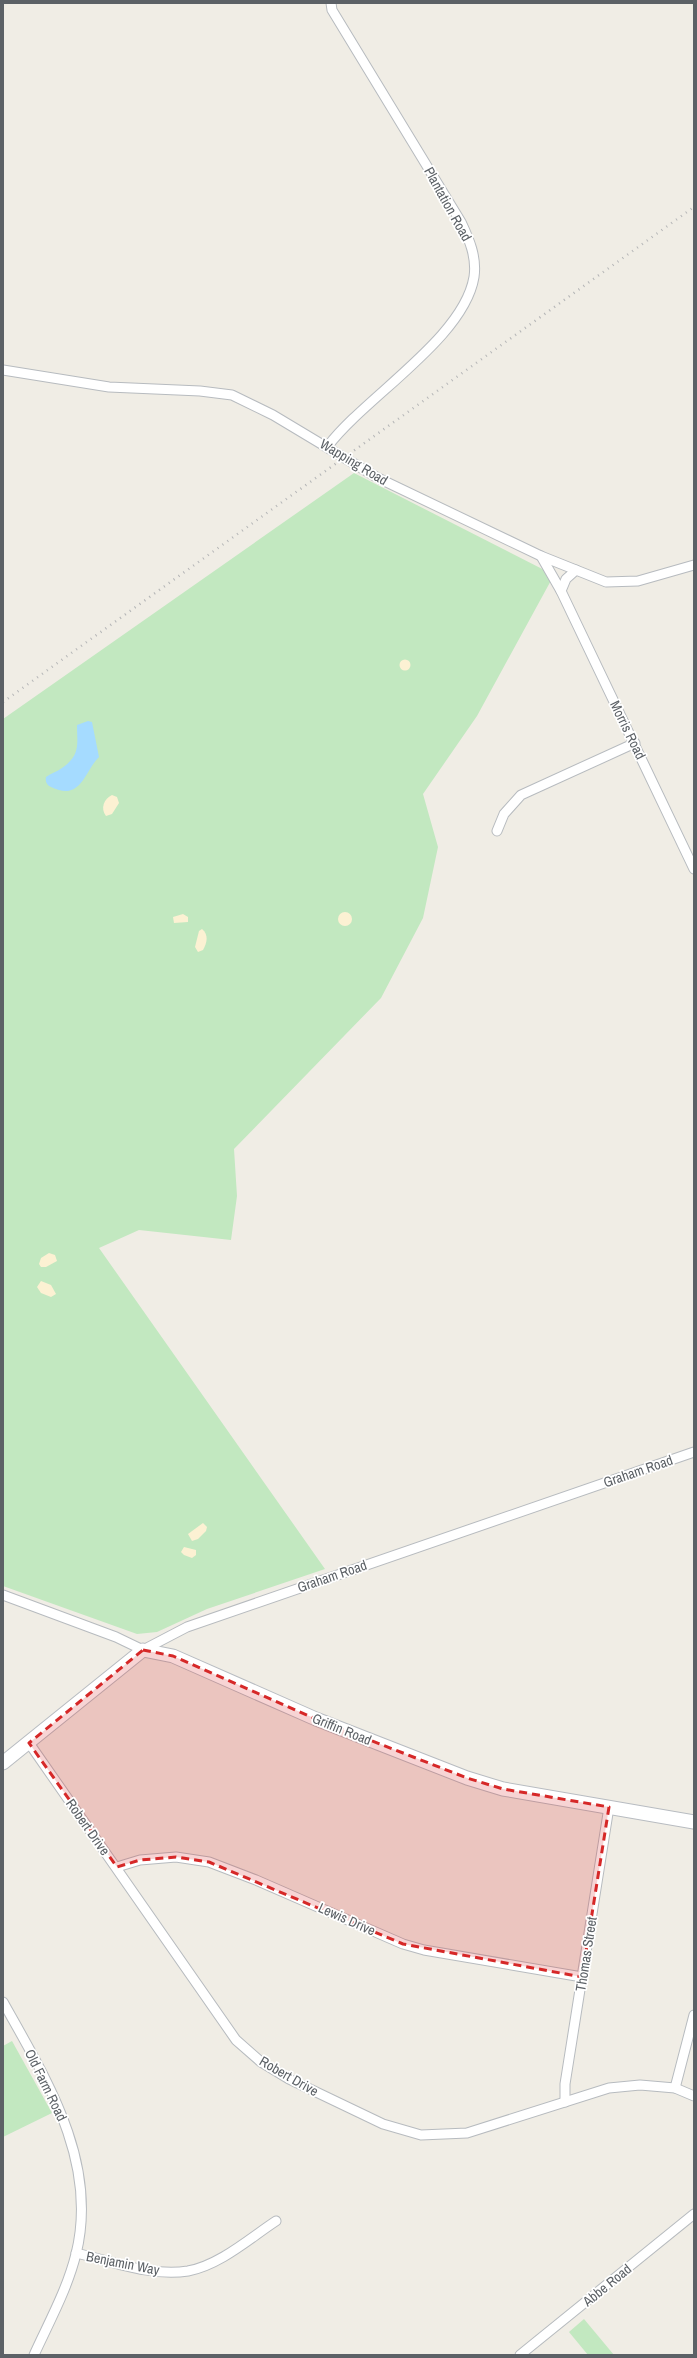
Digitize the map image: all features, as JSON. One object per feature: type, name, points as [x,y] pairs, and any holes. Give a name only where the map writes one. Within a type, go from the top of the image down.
[{"type":"street","name":"Plantation Road","points":[[328,446],[361,411],[437,340],[457,315],[467,298],[474,278],[474,261],[471,243],[461,222],[332,10],[331,3]]},
{"type":"street","name":"Wapping Road","points":[[3,370],[109,387],[200,391],[232,395],[273,415],[328,446],[378,478],[541,556],[606,582],[638,581],[694,565]]},
{"type":"street","name":"Morris Road","points":[[541,556],[561,592],[635,743],[694,869]]},
{"type":"street","points":[[561,592],[566,579],[576,570]]},
{"type":"street","points":[[497,831],[504,814],[521,795],[635,743]]},
{"type":"street","name":"Graham Road","points":[[3,1763],[143,1650],[187,1627],[694,1452]]},
{"type":"street","name":"Griffin Road","points":[[3,1595],[116,1637],[143,1650],[173,1656],[316,1719],[467,1778],[503,1789],[694,1822]]},
{"type":"street","name":"Robert Drive","points":[[28,1743],[117,1867],[236,2040],[261,2062],[289,2079],[383,2124],[421,2135],[467,2134],[609,2088],[640,2085],[675,2088],[694,2096]]},
{"type":"street","name":"Thomas Street","points":[[565,2102],[565,2084],[609,1807]]},
{"type":"street","name":"Lewis Drive","points":[[117,1867],[140,1860],[176,1857],[209,1862],[256,1880],[404,1944],[424,1950],[582,1977]]},
{"type":"street","name":"Old Farm Road","points":[[3,2002],[57,2102],[69,2132],[77,2163],[80,2194],[81,2217],[76,2253],[65,2290],[34,2355]]},
{"type":"street","points":[[675,2088],[694,2015]]},
{"type":"street","name":"Abbe Road","points":[[520,2355],[694,2214]]},
{"type":"street","name":"Benjamin Way","points":[[76,2253],[156,2271],[188,2271],[214,2261],[276,2221]]},
{"type":"highlighted area","points":[[143,1650],[173,1656],[316,1719],[467,1778],[503,1789],[609,1807],[582,1977],[403,1944],[209,1862],[176,1857],[140,1860],[117,1867],[29,1743]]},
{"type":"green space","points":[[354,473],[554,575],[477,716],[423,794],[438,847],[423,918],[381,998],[234,1149],[237,1196],[231,1240],[139,1230],[99,1248],[325,1569],[207,1609],[157,1632],[137,1634],[3,1586],[3,719]]},
{"type":"green space","points":[[12,2041],[52,2113],[3,2137],[3,2046]]},
{"type":"green space","points":[[584,2319],[614,2355],[588,2355],[569,2332]]},
{"type":"sand","points":[[405,659],[409,661],[411,665],[409,669],[405,671],[401,669],[399,665],[401,661]]},
{"type":"sand","points":[[112,795],[117,797],[119,803],[112,814],[106,816],[103,807],[105,801]]},
{"type":"sand","points":[[342,912],[348,912],[352,916],[352,922],[348,926],[342,926],[338,922],[338,916]]},
{"type":"sand","points":[[183,914],[188,917],[188,922],[174,923],[173,917]]},
{"type":"sand","points":[[202,929],[206,934],[206,945],[203,950],[198,952],[195,947],[199,931]]},
{"type":"sand","points":[[49,1253],[55,1255],[57,1261],[46,1267],[41,1267],[39,1264],[41,1258]]},
{"type":"sand","points":[[41,1281],[51,1285],[56,1294],[51,1297],[41,1293],[37,1287]]},
{"type":"sand","points":[[203,1523],[207,1527],[206,1531],[198,1539],[192,1541],[188,1534]]},
{"type":"sand","points":[[184,1547],[196,1550],[196,1555],[192,1558],[184,1555],[181,1552]]},
{"type":"water","points":[[88,721],[92,722],[99,757],[81,783],[75,788],[69,791],[61,791],[50,786],[46,782],[46,777],[68,763],[75,754],[77,749],[77,725]]},
{"type":"railway","points":[[3,702],[694,207]]}]
